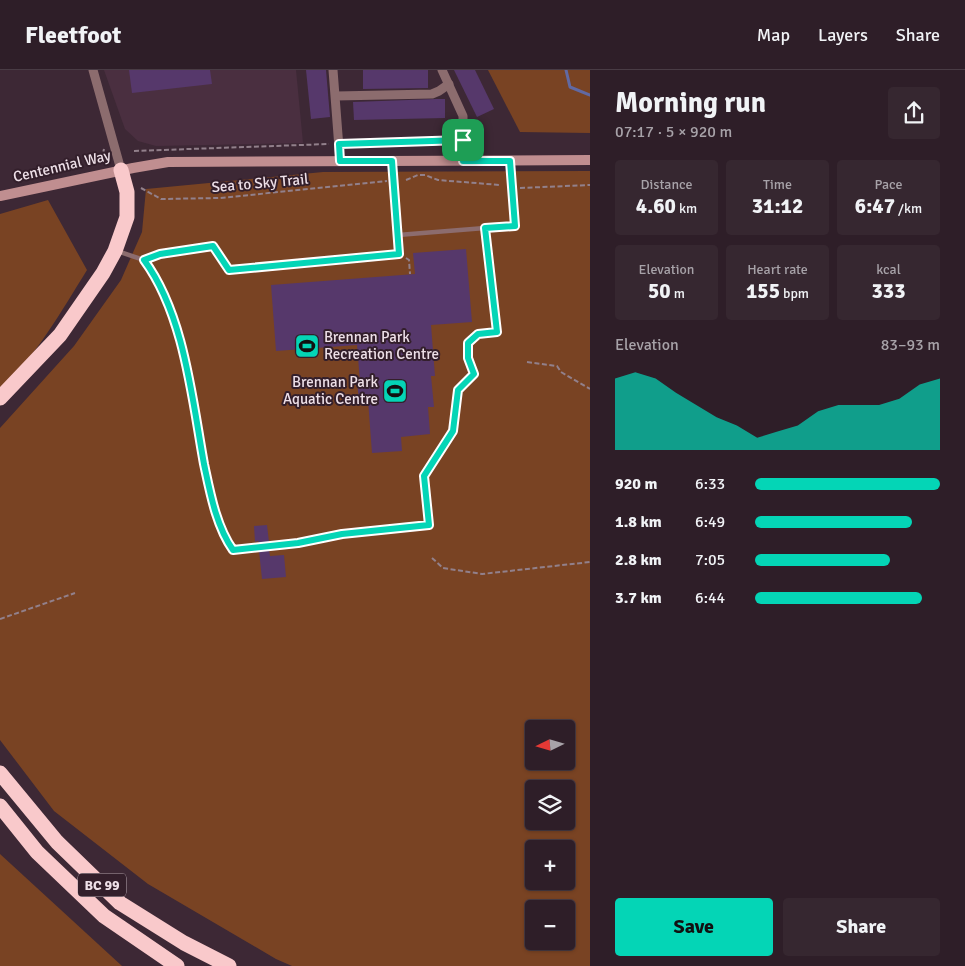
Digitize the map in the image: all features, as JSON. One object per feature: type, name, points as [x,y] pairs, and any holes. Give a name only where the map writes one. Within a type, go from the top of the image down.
[{"type":"highway","points":[[0,398],[60,335],[103,273],[115,251],[127,217],[127,192],[121,170]]},
{"type":"highway","name":"BC 99","points":[[0,773],[57,842],[120,903],[184,944],[229,966]]},
{"type":"highway","points":[[0,806],[37,852],[104,916],[177,966]]},
{"type":"street","name":"Centennial Way","points":[[0,196],[121,170],[93,70]]},
{"type":"street","points":[[333,70],[340,161]]},
{"type":"street","points":[[442,70],[463,116],[463,161]]},
{"type":"street","points":[[336,96],[432,94],[448,84]]},
{"type":"street","points":[[121,170],[168,162],[590,160]]},
{"type":"lane","points":[[144,260],[160,254],[213,246],[229,270],[399,254],[392,161]]},
{"type":"lane","points":[[398,235],[515,226],[510,161]]},
{"type":"lane","points":[[115,251],[144,260],[156,277],[179,330],[208,485],[225,539],[233,550],[298,543],[342,534],[429,525],[424,476],[453,431],[458,390],[474,374],[468,358],[468,343],[478,334],[497,332],[485,228]]},
{"type":"path","points":[[134,152],[463,140]]},
{"type":"path","points":[[406,180],[418,175],[425,175],[438,180],[500,185]]},
{"type":"path","name":"Sea to Sky Trail","points":[[138,187],[161,199],[220,198],[387,181]]},
{"type":"path","points":[[519,188],[590,185]]},
{"type":"path","points":[[399,254],[409,260],[410,274]]},
{"type":"path","points":[[527,362],[557,366],[561,372],[590,389]]},
{"type":"path","points":[[432,558],[443,568],[482,574],[590,562]]},
{"type":"path","points":[[0,619],[75,593]]},
{"type":"shaded area","points":[[104,70],[296,70],[303,143],[156,146],[138,141],[125,129]]},
{"type":"shaded area","points":[[488,70],[590,70],[590,133],[520,132]]},
{"type":"shaded area","points":[[590,171],[590,966],[292,966],[276,959],[148,884],[54,811],[0,740],[0,428],[74,346],[121,280],[142,232],[146,189],[323,172]]},
{"type":"shaded area","points":[[48,200],[87,270],[36,348],[0,390],[0,214]]},
{"type":"shaded area","points":[[0,854],[122,966],[0,966]]},
{"type":"building","points":[[129,70],[210,70],[212,84],[132,93]]},
{"type":"building","points":[[306,70],[326,70],[330,117],[311,119]]},
{"type":"building","points":[[363,70],[428,70],[428,88],[363,89]]},
{"type":"building","points":[[454,70],[475,70],[494,109],[477,117]]},
{"type":"building","points":[[445,99],[445,118],[354,120],[353,102]]},
{"type":"building","name":"Brennan Park Recreation Centre","points":[[466,249],[472,322],[431,325],[435,376],[431,376],[434,407],[428,407],[430,434],[401,437],[402,451],[372,453],[368,400],[359,400],[357,382],[360,382],[357,345],[276,351],[271,285],[415,274],[413,253]]},
{"type":"building","points":[[267,525],[269,542],[255,542],[254,526]]},
{"type":"building","points":[[269,550],[270,556],[284,555],[286,577],[262,579],[259,551]]},
{"type":"waterway","points":[[566,70],[570,87],[590,95]]},
{"type":"place","name":"Brennan Park Recreation Centre","points":[[307,346]]},
{"type":"place","name":"Brennan Park Aquatic Centre","points":[[395,391]]},
{"type":"route","points":[[463,140],[463,161],[510,161],[515,226],[485,228],[497,332],[478,334],[468,343],[468,358],[474,374],[458,390],[453,431],[424,476],[429,525],[342,534],[298,543],[233,550],[225,539],[208,485],[179,330],[156,277],[144,260],[160,254],[213,246],[229,270],[399,254],[392,161],[340,161],[339,144],[463,140]]}]
